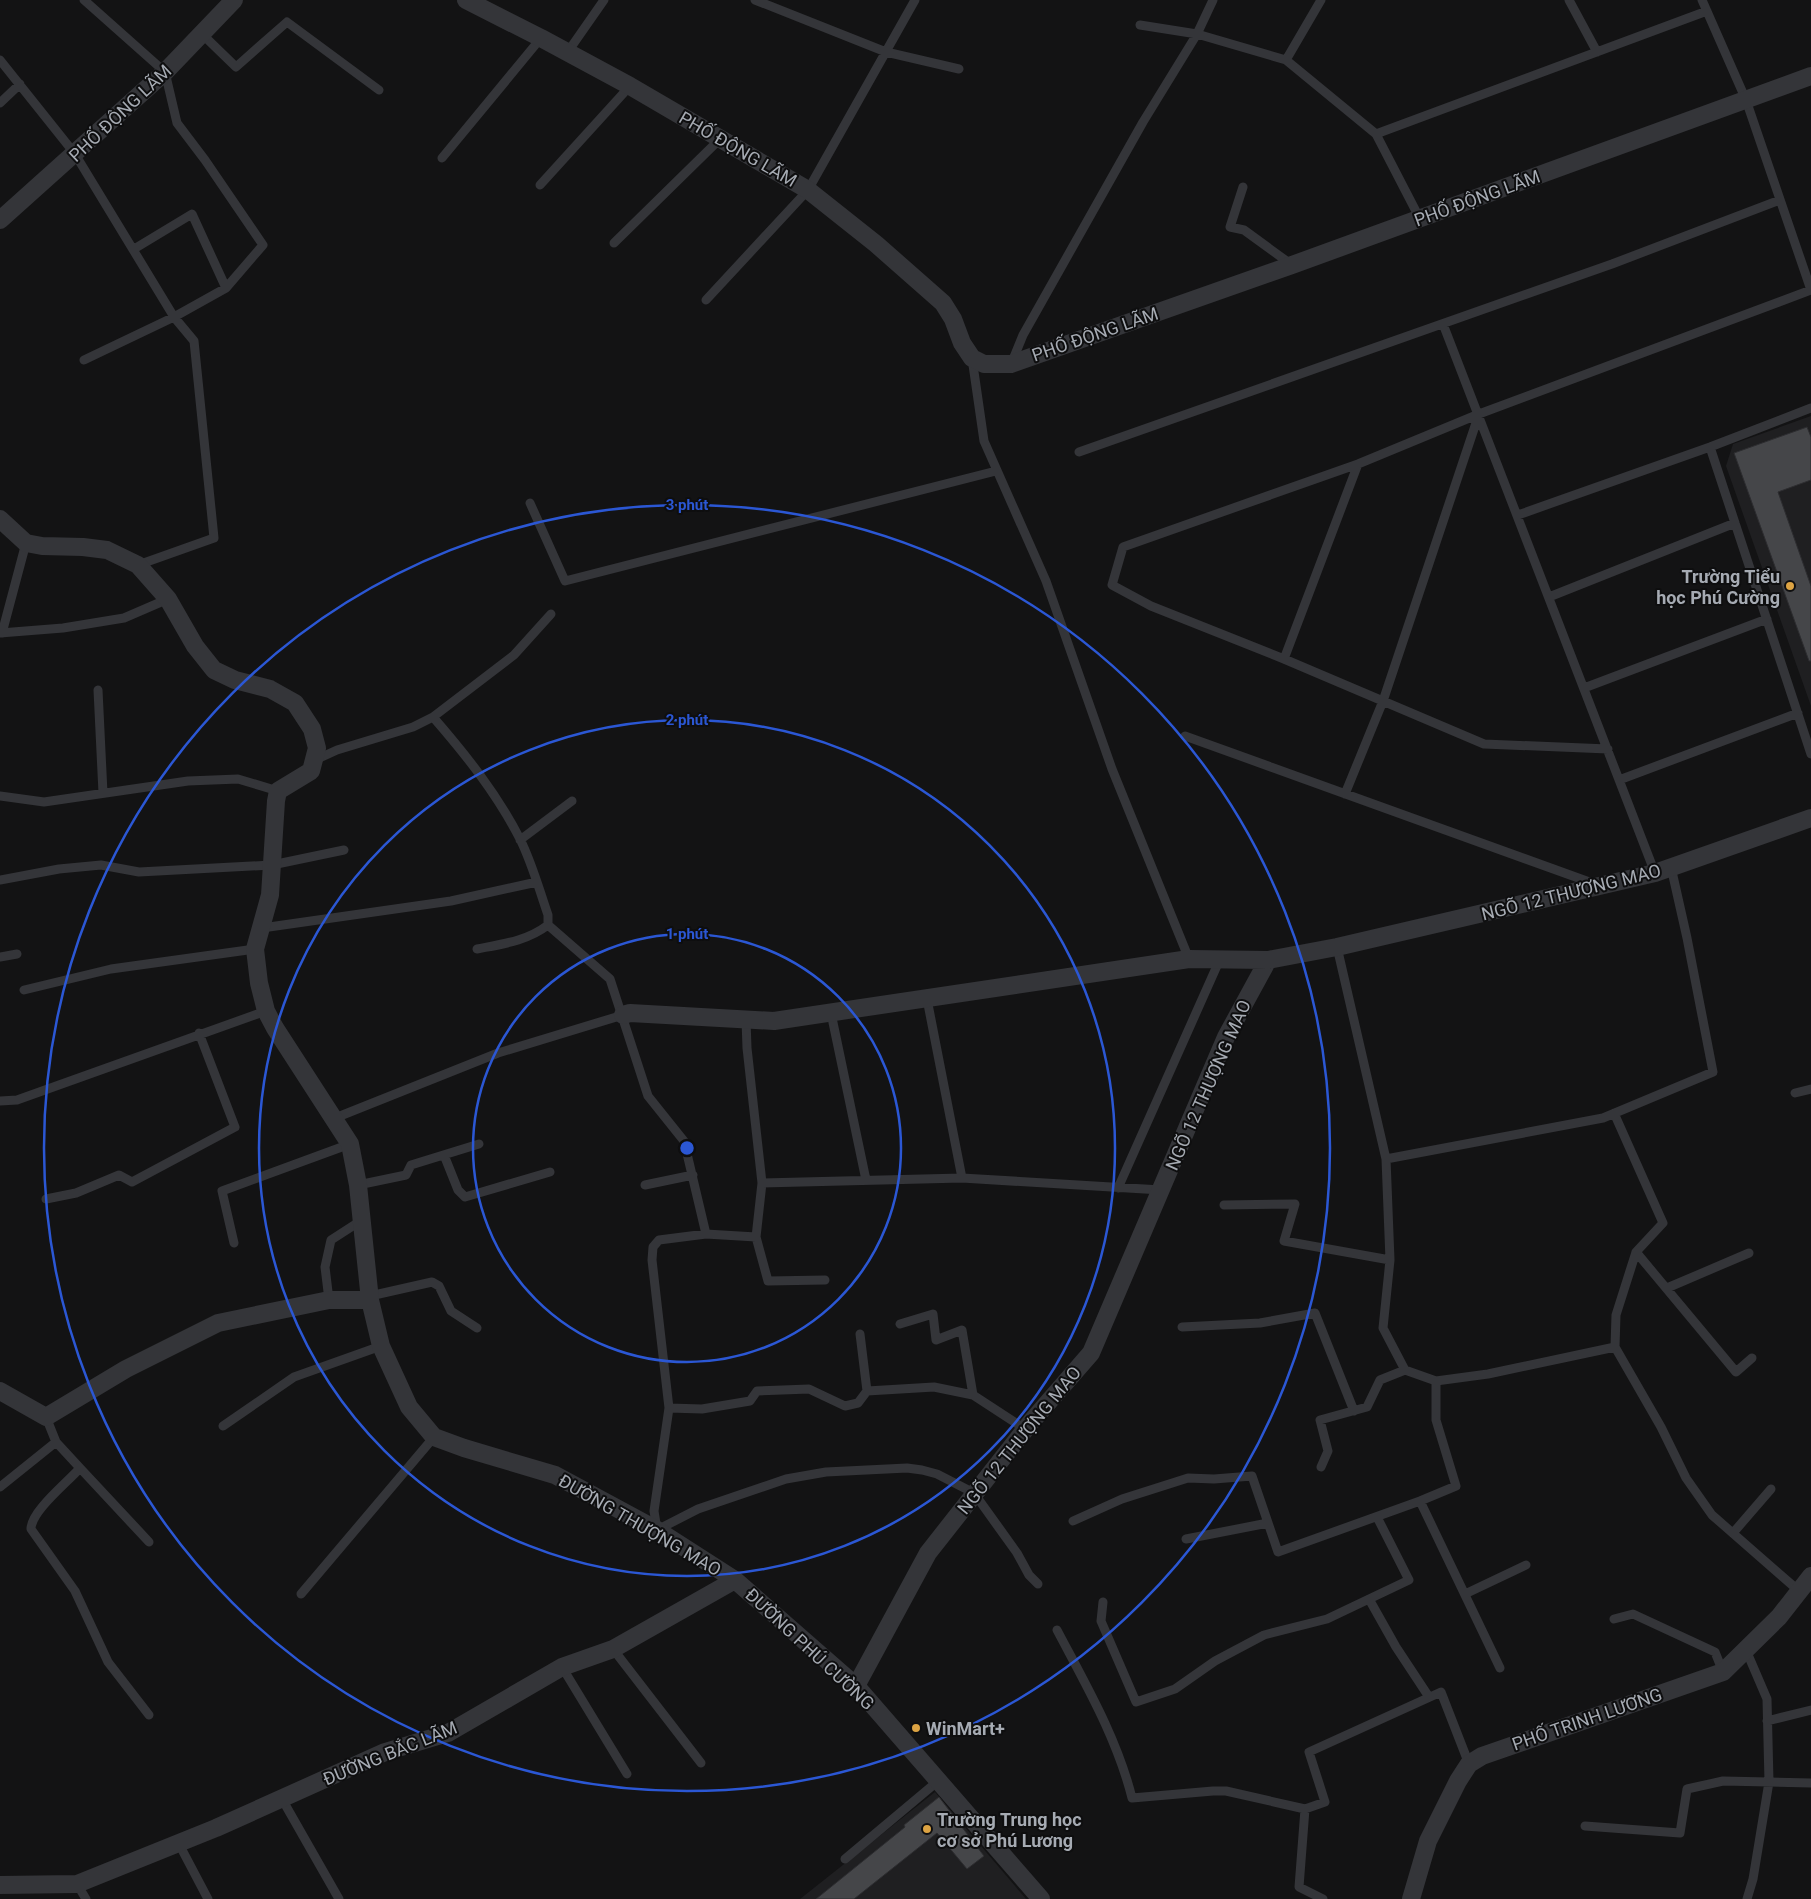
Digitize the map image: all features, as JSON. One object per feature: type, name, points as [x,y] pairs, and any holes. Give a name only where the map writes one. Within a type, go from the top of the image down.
[{"type":"street","name":"PHỐ ĐỘNG LÃM","points":[[0,220],[76,154],[165,72],[234,0]]},
{"type":"street","name":"PHỐ ĐỘNG LÃM","points":[[466,0],[485,4],[567,53],[630,86],[808,190],[876,244],[943,303],[953,320],[962,343],[972,358],[984,364],[1011,364],[1420,219],[1811,76]]},
{"type":"street","points":[[0,519],[26,542],[42,546],[108,550],[138,566],[168,599],[195,646],[214,670],[235,680],[270,689],[295,703],[312,729],[317,748],[315,760],[311,771],[278,791]]},
{"type":"street","name":"ĐƯỜNG THƯỢNG MAO","points":[[278,791],[275,808],[270,895],[255,949],[256,965],[266,1010],[305,1076],[335,1118],[350,1144],[358,1185],[370,1298],[381,1346],[408,1407],[434,1437],[464,1448],[555,1475],[657,1530],[735,1580]]},
{"type":"street","name":"NGÕ 12 THƯỢNG MAO","points":[[856,1686],[928,1553],[1025,1429],[1091,1353],[1226,1037],[1268,960],[1337,947],[1663,870],[1811,818]]},
{"type":"street","points":[[623,1015],[630,1013],[774,1021],[1189,959],[1268,960]]},
{"type":"street","points":[[0,1391],[46,1417],[126,1369],[218,1323],[329,1300],[370,1298]]},
{"type":"street","name":"PHỐ TRINH LƯƠNG","points":[[1469,1764],[1482,1756],[1526,1740],[1723,1672],[1779,1617],[1811,1576]]},
{"type":"street","name":"ĐƯỜNG PHÚ CƯỜNG","points":[[735,1580],[856,1686],[938,1781],[1002,1862],[1041,1899]]},
{"type":"street","name":"ĐƯỜNG BẮC LÃM","points":[[0,1885],[82,1892],[179,1844],[385,1752],[448,1733],[562,1667],[613,1649],[735,1580]]},
{"type":"street","points":[[1411,1899],[1428,1842],[1458,1781],[1469,1764]]},
{"type":"lane","points":[[84,0],[165,72],[177,123],[205,160],[263,245],[226,288],[174,317],[84,360]]},
{"type":"lane","points":[[567,53],[604,0]]},
{"type":"lane","points":[[755,0],[886,52],[960,69]]},
{"type":"lane","points":[[706,300],[808,190],[915,0]]},
{"type":"lane","points":[[1011,364],[1027,326],[1143,122],[1197,34],[1213,0]]},
{"type":"lane","points":[[1286,60],[1321,0]]},
{"type":"lane","points":[[1569,0],[1597,52]]},
{"type":"lane","points":[[1608,750],[1484,744],[1284,659],[1151,606],[1112,586],[1123,547],[1358,464],[1478,414],[1811,290],[1746,100],[1702,0]]},
{"type":"lane","points":[[1376,134],[1707,11]]},
{"type":"lane","points":[[202,34],[236,67],[287,22],[379,90]]},
{"type":"lane","points":[[1140,25],[1197,34],[1286,60],[1376,134],[1420,219]]},
{"type":"lane","points":[[442,158],[541,38]]},
{"type":"lane","points":[[0,60],[76,154],[174,317],[194,341],[214,538],[138,566]]},
{"type":"lane","points":[[0,102],[20,84]]},
{"type":"lane","points":[[540,185],[630,86]]},
{"type":"lane","points":[[614,243],[720,140]]},
{"type":"lane","points":[[1243,187],[1230,227],[1244,230],[1292,265]]},
{"type":"lane","points":[[1079,452],[1612,264],[1780,200]]},
{"type":"lane","points":[[134,249],[192,214],[226,288]]},
{"type":"lane","points":[[1386,1159],[1603,1118],[1713,1072],[1688,938],[1663,870],[1620,780],[1608,750],[1443,324]]},
{"type":"lane","points":[[972,358],[984,441],[1046,581],[1112,769],[1189,959]]},
{"type":"lane","points":[[1518,515],[1710,447],[1811,408]]},
{"type":"lane","points":[[1345,794],[1383,702],[1478,414]]},
{"type":"lane","points":[[1710,447],[1811,754]]},
{"type":"lane","points":[[1284,659],[1358,464]]},
{"type":"lane","points":[[530,503],[565,580],[996,471]]},
{"type":"lane","points":[[1549,597],[1735,523]]},
{"type":"lane","points":[[26,542],[1,633],[63,628],[124,618],[168,599]]},
{"type":"lane","points":[[315,760],[336,750],[413,727],[433,718],[514,655],[551,614]]},
{"type":"lane","points":[[1584,688],[1767,619]]},
{"type":"lane","points":[[98,690],[103,794]]},
{"type":"lane","points":[[1620,780],[1798,712]]},
{"type":"lane","points":[[433,718],[468,757],[496,797],[520,840],[548,915],[548,925]]},
{"type":"lane","points":[[1185,736],[1600,886]]},
{"type":"lane","points":[[0,796],[44,802],[188,781],[238,779],[278,791]]},
{"type":"lane","points":[[520,840],[572,801]]},
{"type":"lane","points":[[0,880],[59,869],[100,865],[139,872],[272,865],[344,850]]},
{"type":"lane","points":[[262,928],[451,901],[537,882]]},
{"type":"lane","points":[[477,950],[515,942],[535,935],[548,925]]},
{"type":"lane","points":[[548,925],[607,974],[623,1015],[648,1096],[681,1135],[693,1175],[706,1234]]},
{"type":"lane","points":[[1337,947],[1386,1159],[1390,1260],[1383,1328],[1404,1370]]},
{"type":"lane","points":[[24,990],[111,969],[255,949]]},
{"type":"lane","points":[[0,957],[17,954]]},
{"type":"lane","points":[[1118,1188],[1220,960]]},
{"type":"lane","points":[[927,999],[962,1178]]},
{"type":"lane","points":[[0,1101],[17,1100],[266,1010]]},
{"type":"lane","points":[[831,1013],[866,1180]]},
{"type":"lane","points":[[335,1118],[498,1054],[623,1015]]},
{"type":"lane","points":[[746,1020],[747,1048],[762,1183],[756,1237],[768,1281],[825,1280]]},
{"type":"lane","points":[[46,1199],[76,1192],[119,1175],[132,1182],[235,1127],[199,1033]]},
{"type":"lane","points":[[1795,1093],[1811,1089]]},
{"type":"lane","points":[[1614,1113],[1663,1224],[1636,1252],[1616,1315],[1616,1347],[1661,1427],[1686,1478],[1712,1515],[1800,1591]]},
{"type":"lane","points":[[234,1243],[222,1191],[350,1144]]},
{"type":"lane","points":[[358,1185],[406,1175],[411,1166],[479,1144]]},
{"type":"lane","points":[[444,1154],[458,1190],[465,1197],[550,1172]]},
{"type":"lane","points":[[645,1185],[693,1175]]},
{"type":"lane","points":[[762,1183],[962,1178],[1161,1190]]},
{"type":"lane","points":[[1224,1205],[1295,1204],[1284,1241],[1390,1260]]},
{"type":"lane","points":[[329,1300],[325,1267],[331,1240],[362,1220]]},
{"type":"lane","points":[[756,1237],[706,1234],[659,1240],[652,1247],[669,1408],[654,1511],[657,1530],[698,1509],[786,1479],[826,1472],[907,1468],[922,1470],[937,1474],[974,1493],[1010,1542],[1029,1575],[1038,1584]]},
{"type":"lane","points":[[1636,1252],[1736,1372],[1752,1358]]},
{"type":"lane","points":[[1667,1288],[1750,1253]]},
{"type":"lane","points":[[370,1298],[432,1282],[439,1286],[452,1311],[477,1328]]},
{"type":"lane","points":[[1182,1327],[1260,1323],[1314,1313],[1354,1410]]},
{"type":"lane","points":[[900,1324],[932,1314],[936,1340],[962,1330],[973,1395]]},
{"type":"lane","points":[[669,1408],[702,1409],[750,1401],[757,1391],[810,1389],[845,1406],[858,1403],[867,1391],[860,1334]]},
{"type":"lane","points":[[223,1426],[294,1377],[381,1346]]},
{"type":"lane","points":[[1321,1467],[1328,1452],[1320,1420],[1367,1407],[1380,1380],[1404,1370],[1436,1381],[1488,1374],[1616,1347]]},
{"type":"lane","points":[[1073,1521],[1122,1499],[1188,1478],[1214,1479],[1252,1476],[1278,1552],[1420,1502],[1456,1486],[1436,1420],[1436,1381]]},
{"type":"lane","points":[[867,1391],[934,1387],[973,1395],[1025,1429]]},
{"type":"lane","points":[[46,1417],[56,1442],[149,1542]]},
{"type":"lane","points":[[301,1594],[434,1437]]},
{"type":"lane","points":[[0,1487],[56,1442]]},
{"type":"lane","points":[[80,1468],[44,1505],[32,1524],[31,1529],[75,1591],[108,1662],[149,1716]]},
{"type":"lane","points":[[1734,1533],[1771,1489]]},
{"type":"lane","points":[[1420,1502],[1500,1668]]},
{"type":"lane","points":[[1103,1602],[1101,1621],[1136,1702],[1175,1689],[1215,1660],[1264,1635],[1327,1619],[1408,1580],[1377,1517]]},
{"type":"lane","points":[[1186,1539],[1268,1524]]},
{"type":"lane","points":[[1465,1594],[1526,1565]]},
{"type":"lane","points":[[1369,1599],[1396,1647],[1429,1697]]},
{"type":"lane","points":[[1614,1619],[1633,1614],[1716,1652],[1723,1672]]},
{"type":"lane","points":[[1057,1630],[1105,1723],[1123,1764],[1132,1798],[1226,1792],[1305,1809],[1325,1802],[1309,1752],[1440,1692],[1469,1764]]},
{"type":"lane","points":[[613,1649],[701,1763]]},
{"type":"lane","points":[[1746,1650],[1767,1699],[1768,1782],[1753,1879],[1747,1899]]},
{"type":"lane","points":[[562,1667],[627,1774]]},
{"type":"lane","points":[[1767,1720],[1811,1710]]},
{"type":"lane","points":[[845,1859],[938,1781]]},
{"type":"lane","points":[[1585,1826],[1680,1833],[1686,1789],[1723,1781],[1811,1783]]},
{"type":"lane","points":[[282,1799],[340,1899]]},
{"type":"lane","points":[[1305,1809],[1298,1887],[1323,1899]]},
{"type":"lane","points":[[179,1844],[208,1899]]},
{"type":"shaded area","name":"Trường Tiểu học Phú Cường","points":[[1811,416],[1811,706],[1726,466],[1733,444]]},
{"type":"shaded area","name":"Trường Trung học cơ sở Phú Lương","points":[[935,1792],[1026,1899],[800,1899]]},
{"type":"building","points":[[1807,427],[1811,437],[1811,480],[1778,492],[1811,586],[1811,661],[1809,661],[1734,453]]},
{"type":"building","points":[[939,1797],[984,1856],[967,1869],[937,1833],[854,1899],[816,1899],[905,1827],[904,1825]]},
{"type":"place","name":"Trường Tiểu học Phú Cường","points":[[1790,586]]},
{"type":"place","name":"WinMart+","points":[[916,1728]]},
{"type":"place","name":"Trường Trung học cơ sở Phú Lương","points":[[927,1829]]}]
